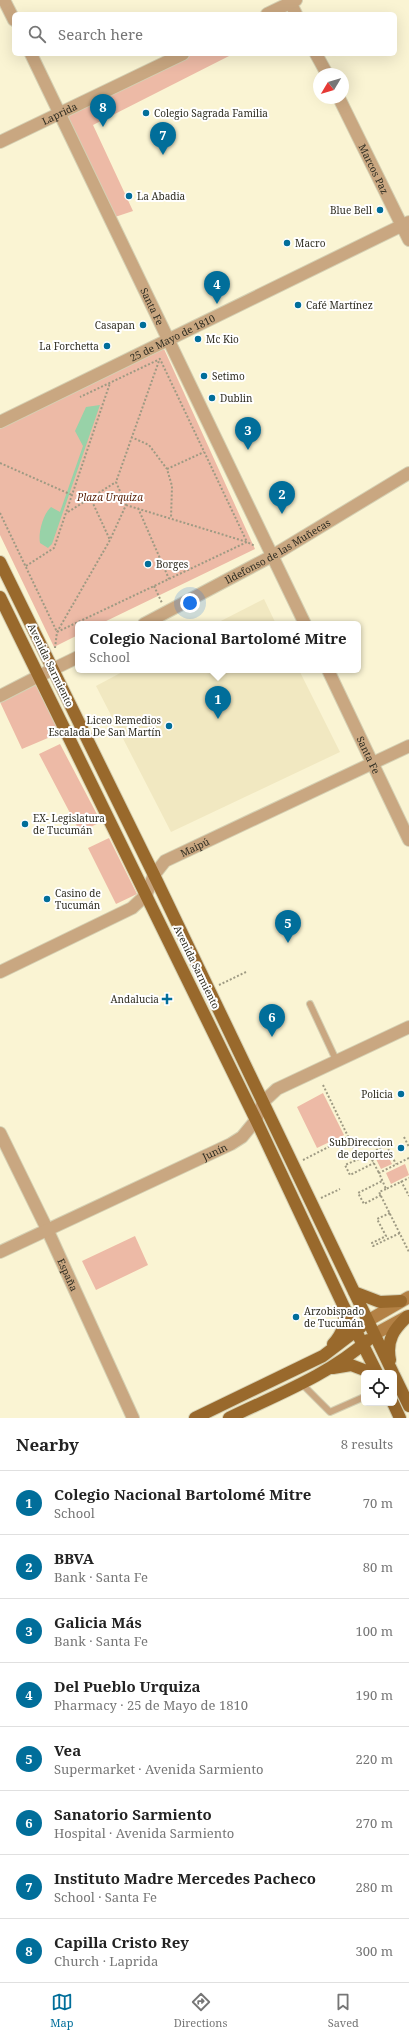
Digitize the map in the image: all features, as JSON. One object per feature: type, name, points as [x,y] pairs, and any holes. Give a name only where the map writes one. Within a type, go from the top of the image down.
[{"type":"main road","name":"Avenida Sarmiento","points":[[0,562],[154,875],[208,990],[354,1292],[369,1320],[392,1370]]},
{"type":"main road","name":"Avenida Sarmiento","points":[[0,598],[256,1120],[362,1345],[376,1370]]},
{"type":"main road","points":[[354,1292],[380,1302],[405,1299]]},
{"type":"main road","points":[[195,1418],[323,1356],[356,1332],[369,1320],[405,1299]]},
{"type":"main road","points":[[323,1356],[343,1330],[345,1322],[344,1307]]},
{"type":"main road","points":[[229,1418],[301,1383],[351,1355],[375,1334],[408,1316]]},
{"type":"main road","points":[[392,1370],[388,1350],[391,1337],[395,1329],[408,1316]]},
{"type":"main road","points":[[324,1370],[351,1366],[363,1370]]},
{"type":"main road","name":"Avenida Sarmiento","points":[[397,1381],[409,1406]]},
{"type":"main road","points":[[394,1406],[400,1418]]},
{"type":"street","points":[[4,0],[12,16]]},
{"type":"street","points":[[271,12],[292,1],[295,12]]},
{"type":"street","name":"Santa Fe","points":[[32,56],[304,621]]},
{"type":"street","name":"Laprida","points":[[0,142],[179,56]]},
{"type":"street","points":[[317,56],[323,68]]},
{"type":"street","name":"Marcos Paz","points":[[342,104],[406,223],[409,240]]},
{"type":"street","name":"25 de Mayo de 1810","points":[[0,422],[406,223]]},
{"type":"street","name":"Ildefonso de las Muñecas","points":[[150,621],[272,556],[409,473]]},
{"type":"street","points":[[0,696],[75,658]]},
{"type":"street","name":"Santa Fe","points":[[329,673],[409,840]]},
{"type":"street","name":"Maipú","points":[[0,972],[132,908],[146,895],[154,875],[165,861],[409,746]]},
{"type":"street","name":"Junín","points":[[0,1252],[231,1144],[242,1137],[256,1120],[263,1102],[277,1090],[409,1027]]},
{"type":"street","name":"España","points":[[0,1133],[47,1230],[133,1418]]},
{"type":"lane","points":[[310,1004],[337,1062]]},
{"type":"lane","points":[[301,1383],[330,1412],[361,1398]]},
{"type":"path","points":[[67,512],[116,482],[131,437],[168,339]]},
{"type":"path","points":[[75,399],[160,359]]},
{"type":"path","points":[[160,359],[247,542]]},
{"type":"path","points":[[26,566],[54,548],[67,512],[69,494],[110,382]]},
{"type":"path","points":[[131,437],[149,446],[167,469],[172,486],[171,518]]},
{"type":"path","points":[[167,469],[204,452]]},
{"type":"path","points":[[0,463],[69,494]]},
{"type":"path","points":[[53,669],[57,632],[110,540],[126,505],[116,482]]},
{"type":"path","points":[[90,497],[110,540]]},
{"type":"path","points":[[126,505],[247,542],[272,556]]},
{"type":"path","points":[[138,508],[169,579]]},
{"type":"path","points":[[0,513],[57,632]]},
{"type":"path","points":[[80,621],[247,542]]},
{"type":"path","points":[[57,632],[75,623]]},
{"type":"path","points":[[208,990],[246,972]]},
{"type":"path","points":[[323,1085],[359,1159]]},
{"type":"path","points":[[300,1161],[348,1137]]},
{"type":"path","points":[[404,1137],[409,1147]]},
{"type":"path","points":[[374,1163],[350,1175],[345,1165],[386,1145],[396,1165]]},
{"type":"path","points":[[369,1154],[386,1189]]},
{"type":"path","points":[[379,1174],[409,1158]]},
{"type":"path","points":[[409,1178],[379,1192],[409,1252]]},
{"type":"path","points":[[381,1195],[364,1204],[358,1193],[382,1181]]},
{"type":"path","points":[[402,1181],[409,1196]]},
{"type":"path","points":[[319,1200],[340,1189]]},
{"type":"path","points":[[390,1213],[377,1219],[386,1236],[372,1243],[373,1246],[400,1233]]},
{"type":"shaded area","points":[[100,405],[52,544],[48,548],[40,543],[40,529],[43,519],[51,507],[60,512],[83,446],[75,431],[86,407]]},
{"type":"shaded area","points":[[264,599],[275,621],[221,621]]},
{"type":"shaded area","points":[[120,673],[300,673],[340,752],[171,832],[96,686]]},
{"type":"green space","points":[[190,56],[229,56],[93,125],[133,211],[115,217],[65,116]]},
{"type":"green space","name":"Plaza Urquiza","points":[[164,349],[255,549],[106,621],[75,621],[75,636],[54,647],[0,535],[0,426]]},
{"type":"green space","points":[[39,676],[62,732],[22,749],[0,702]]},
{"type":"green space","points":[[60,744],[101,822],[80,832],[39,754]]},
{"type":"green space","points":[[109,838],[137,894],[116,904],[88,848]]},
{"type":"green space","points":[[323,1093],[344,1135],[317,1148],[297,1107]]},
{"type":"green space","points":[[385,1150],[392,1164],[381,1169],[374,1155]]},
{"type":"green space","points":[[405,1164],[409,1175],[391,1184],[386,1173]]},
{"type":"green space","points":[[135,1236],[148,1265],[96,1290],[82,1261]]},
{"type":"place","name":"Colegio Sagrada Familia","points":[[146,113]]},
{"type":"place","name":"Capilla Cristo Rey","points":[[103,127]]},
{"type":"place","name":"Instituto Madre Mercedes Pacheco","points":[[163,155]]},
{"type":"place","name":"La Abadia","points":[[129,196]]},
{"type":"place","name":"Blue Bell","points":[[380,210]]},
{"type":"place","name":"Macro","points":[[287,243]]},
{"type":"place","name":"Del Pueblo Urquiza","points":[[217,304]]},
{"type":"place","name":"Café Martínez","points":[[298,305]]},
{"type":"place","name":"Casapan","points":[[143,325]]},
{"type":"place","name":"Mc Kio","points":[[198,339]]},
{"type":"place","name":"La Forchetta","points":[[107,346]]},
{"type":"place","name":"Setimo","points":[[204,376]]},
{"type":"place","name":"Dublin","points":[[212,398]]},
{"type":"place","name":"Galicia Más","points":[[248,450]]},
{"type":"place","name":"BBVA","points":[[282,514]]},
{"type":"place","name":"Borges","points":[[148,564]]},
{"type":"place","name":"Colegio Nacional Bartolomé Mitre","points":[[218,719]]},
{"type":"place","name":"Liceo Remedios Escalada De San Martín","points":[[169,726]]},
{"type":"place","name":"EX- Legislatura de Tucumán","points":[[25,824]]},
{"type":"place","name":"Casino de Tucumán","points":[[47,899]]},
{"type":"place","name":"Vea","points":[[288,943]]},
{"type":"place","name":"Andalucia","points":[[167,999]]},
{"type":"place","name":"Sanatorio Sarmiento","points":[[272,1037]]},
{"type":"place","name":"Policia","points":[[401,1094]]},
{"type":"place","name":"SubDireccion de deportes","points":[[401,1148]]},
{"type":"place","name":"Arzobispado de Tucumán","points":[[296,1317]]}]
